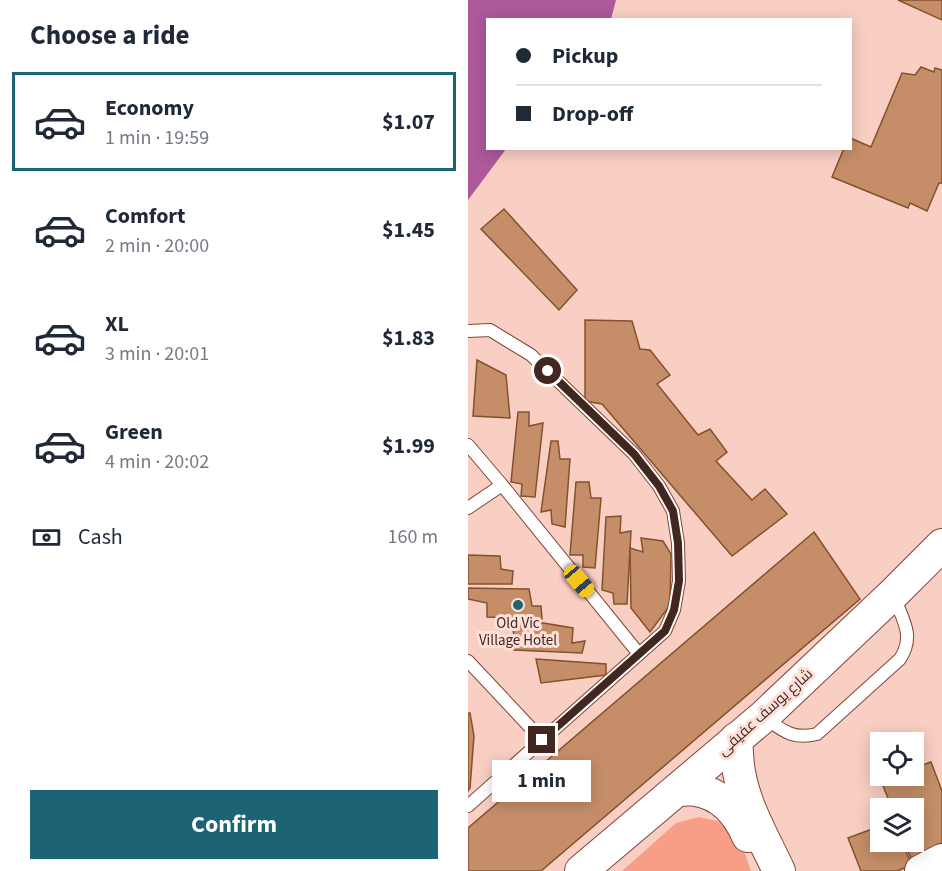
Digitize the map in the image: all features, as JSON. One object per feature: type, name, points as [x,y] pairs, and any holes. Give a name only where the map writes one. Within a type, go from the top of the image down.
[{"type":"street","name":"شارع يوسف عفيفى","points":[[581,871],[763,717],[942,545]]},
{"type":"street","points":[[736,739],[739,771],[763,871]]},
{"type":"street","points":[[677,790],[697,790],[716,796],[733,808],[751,827],[779,871]]},
{"type":"street","points":[[921,871],[942,860]]},
{"type":"lane","points":[[468,332],[490,330],[531,355],[634,454],[659,486],[673,511],[678,543],[679,581],[674,610],[665,631],[468,806]]},
{"type":"lane","points":[[468,445],[639,654]]},
{"type":"lane","points":[[468,508],[502,485]]},
{"type":"lane","points":[[763,717],[788,734],[797,736],[818,734],[900,659],[909,639],[893,594]]},
{"type":"lane","points":[[468,661],[542,740]]},
{"type":"shaded area","points":[[468,0],[616,0],[611,18],[486,18],[486,150],[505,150],[468,200]]},
{"type":"shaded area","points":[[699,817],[722,823],[733,832],[741,844],[751,871],[622,871],[676,823]]},
{"type":"building","points":[[898,0],[942,0],[942,20]]},
{"type":"building","points":[[921,67],[934,72],[935,68],[942,70],[942,183],[939,183],[927,211],[910,203],[908,208],[832,177],[843,150],[852,150],[852,139],[871,147],[902,73],[915,75]]},
{"type":"building","points":[[504,209],[577,290],[559,310],[481,229]]},
{"type":"building","points":[[585,320],[632,321],[640,349],[650,350],[670,375],[657,384],[698,435],[710,429],[727,452],[716,461],[752,500],[765,489],[787,514],[732,556],[602,404],[585,401]]},
{"type":"building","points":[[477,360],[506,375],[510,418],[473,416]]},
{"type":"building","points":[[518,412],[529,412],[529,426],[543,423],[535,497],[521,496],[522,484],[511,482]]},
{"type":"building","points":[[551,441],[558,441],[560,459],[570,459],[565,527],[552,524],[551,510],[541,512]]},
{"type":"building","points":[[576,482],[589,482],[591,498],[601,498],[595,568],[583,567],[583,555],[570,555]]},
{"type":"building","points":[[621,516],[620,533],[631,531],[627,604],[614,604],[613,593],[602,590],[606,517]]},
{"type":"building","points":[[814,532],[860,599],[541,871],[468,871],[468,828]]},
{"type":"building","points":[[641,538],[663,541],[671,554],[670,605],[650,632],[631,608],[630,548],[643,552]]},
{"type":"building","points":[[468,555],[500,556],[501,569],[513,571],[512,584],[468,584]]},
{"type":"building","points":[[468,588],[529,589],[532,606],[541,606],[542,619],[487,617],[487,603],[468,599]]},
{"type":"building","points":[[513,618],[573,628],[572,643],[585,641],[582,653],[514,650]]},
{"type":"building","points":[[536,659],[606,664],[606,675],[541,683]]},
{"type":"building","points":[[468,713],[470,713],[474,736],[468,791]]},
{"type":"building","points":[[931,762],[942,791],[942,849],[912,861],[909,852],[924,852],[924,798],[888,798],[883,786],[924,786],[924,764]]},
{"type":"building","points":[[870,830],[870,852],[906,852],[912,865],[897,871],[861,871],[848,838]]},
{"type":"place","name":"Old Vic Village Hotel","points":[[518,605]]},
{"type":"route","points":[[542,740],[665,631],[674,610],[679,581],[678,543],[673,511],[659,486],[634,454],[548,371]]}]
